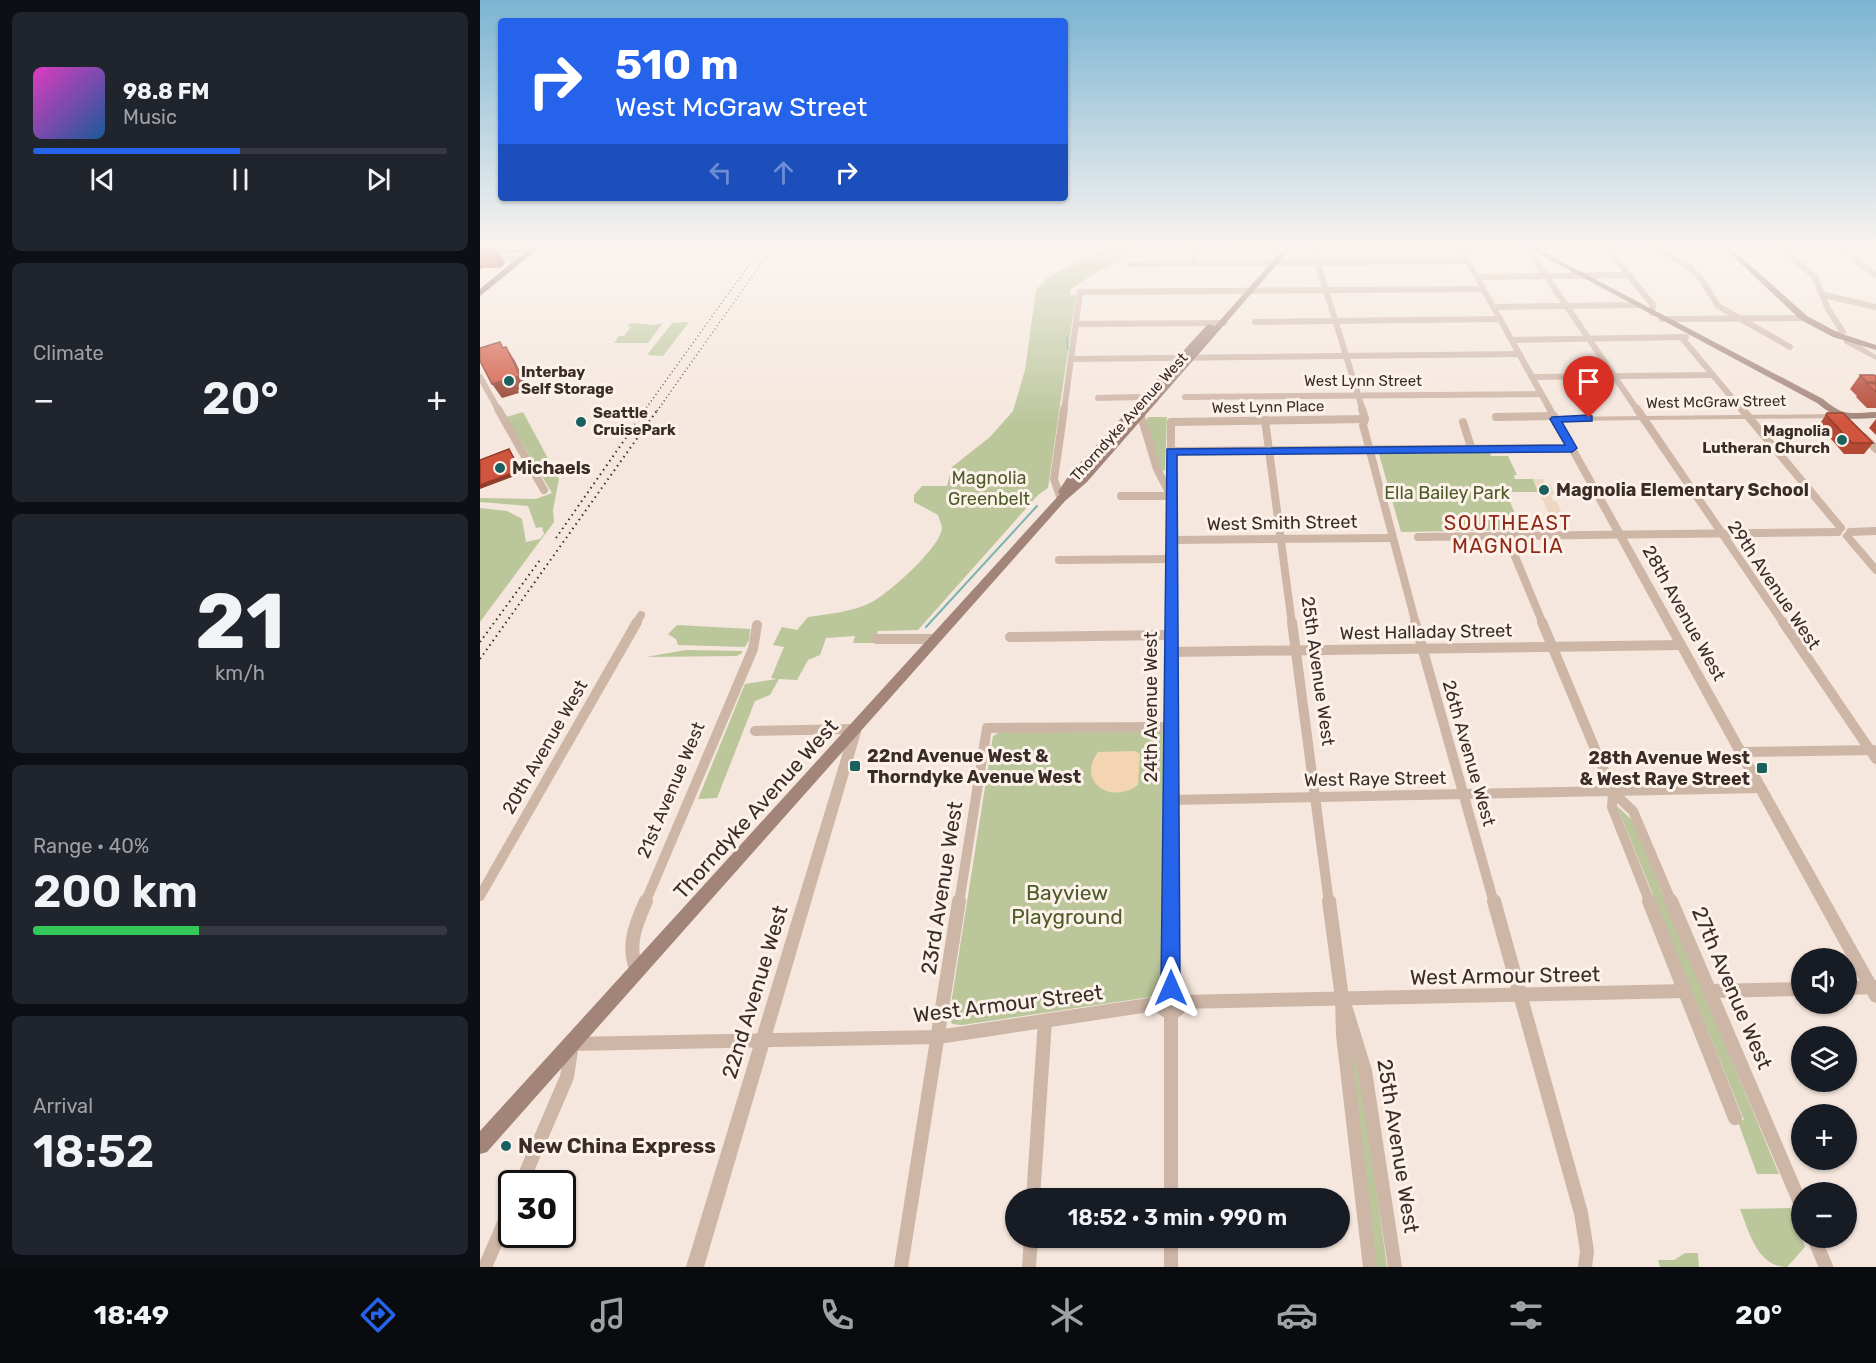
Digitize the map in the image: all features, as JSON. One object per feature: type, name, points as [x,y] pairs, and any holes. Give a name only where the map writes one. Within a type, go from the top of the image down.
[{"type":"main road","name":"Thorndyke Avenue West","points":[[480,1145],[856,729],[934,639],[1061,499],[1083,480],[1137,414],[1145,399],[1232,306]]},
{"type":"main road","name":"Thorndyke Avenue West","points":[[1137,414],[1155,400],[1237,306]]},
{"type":"main road","points":[[1639,306],[1687,337],[1700,338],[1810,396],[1846,419]]},
{"type":"main road","points":[[1791,306],[1804,318],[1846,341]]},
{"type":"main road","points":[[1836,335],[1876,353]]},
{"type":"main road","name":"West McGraw Street","points":[[1846,419],[1876,415]]},
{"type":"street","points":[[1061,499],[1053,479],[1078,306]]},
{"type":"street","name":"26th Avenue West","points":[[1331,306],[1365,419],[1363,425],[1392,538],[1581,1213],[1587,1251],[1585,1267]]},
{"type":"street","points":[[1494,307],[1557,306]]},
{"type":"street","name":"29th Avenue West","points":[[1566,306],[1720,533],[1874,753]]},
{"type":"street","points":[[1652,314],[1653,306]]},
{"type":"street","points":[[1722,306],[1790,347]]},
{"type":"street","points":[[1827,306],[1843,332],[1836,335]]},
{"type":"street","name":"28th Avenue West","points":[[1494,307],[1874,990]]},
{"type":"street","points":[[1661,319],[1804,318]]},
{"type":"street","points":[[1255,322],[1500,319]]},
{"type":"street","points":[[1076,324],[1224,323]]},
{"type":"street","points":[[1512,340],[1687,337],[1712,375],[1876,570]]},
{"type":"street","points":[[1846,341],[1876,353]]},
{"type":"street","points":[[1071,358],[1520,354]]},
{"type":"street","points":[[1532,377],[1712,375]]},
{"type":"street","points":[[480,376],[544,490]]},
{"type":"street","name":"West Lynn Street","points":[[1185,396],[1541,394]]},
{"type":"street","points":[[1098,398],[1155,400]]},
{"type":"street","points":[[1121,496],[1171,496],[1157,469],[1137,414]]},
{"type":"street","points":[[1496,417],[1555,418]]},
{"type":"street","name":"West McGraw Street","points":[[1555,418],[1846,419]]},
{"type":"street","name":"West Lynn Place","points":[[1171,422],[1365,419]]},
{"type":"street","name":"25th Avenue West","points":[[1265,420],[1342,998],[1343,1035],[1370,1267]]},
{"type":"street","name":"24th Avenue West","points":[[1171,422],[1171,992]]},
{"type":"street","points":[[1462,422],[1473,450]]},
{"type":"street","points":[[1856,429],[1876,449]]},
{"type":"street","points":[[1171,451],[1572,448]]},
{"type":"street","points":[[1418,537],[1876,531]]},
{"type":"street","name":"27th Avenue West","points":[[1507,537],[1613,792],[1633,811],[1712,991],[1792,1182]]},
{"type":"street","name":"West Smith Street","points":[[1171,540],[1392,538]]},
{"type":"street","points":[[1059,560],[1171,559]]},
{"type":"street","name":"20th Avenue West","points":[[480,896],[641,615]]},
{"type":"street","name":"21st Avenue West","points":[[637,971],[631,955],[631,941],[636,924],[753,649],[757,625]]},
{"type":"street","points":[[1010,637],[1171,635]]},
{"type":"street","points":[[876,639],[934,639]]},
{"type":"street","name":"West Halladay Street","points":[[1171,652],[1681,645]]},
{"type":"street","name":"23rd Avenue West","points":[[901,1267],[987,728],[1171,727]]},
{"type":"street","points":[[755,731],[856,729]]},
{"type":"street","name":"22nd Avenue West","points":[[695,1267],[856,729]]},
{"type":"street","points":[[1741,752],[1874,753]]},
{"type":"street","name":"West Raye Street","points":[[1170,800],[1761,788]]},
{"type":"street","name":"27th Avenue West","points":[[1613,792],[1612,807],[1735,1118]]},
{"type":"street","points":[[1712,991],[1791,989]]},
{"type":"street","points":[[1857,989],[1874,990]]},
{"type":"street","name":"West Armour Street","points":[[1182,1002],[1685,991]]},
{"type":"street","points":[[1166,1008],[1178,1010],[1182,1002],[1178,995],[1171,992],[1164,995],[1171,1188]]},
{"type":"street","name":"25th Avenue West","points":[[1342,998],[1361,1052],[1365,1071],[1395,1267]]},
{"type":"street","name":"West Armour Street","points":[[572,1044],[938,1037],[1045,1021],[1166,1008]]},
{"type":"street","points":[[1034,1188],[1045,1021]]},
{"type":"street","points":[[527,1170],[567,1077],[572,1044]]},
{"type":"street","points":[[484,1267],[498,1236]]},
{"type":"street","points":[[1029,1267],[1030,1248]]},
{"type":"street","points":[[1171,1248],[1171,1267]]},
{"type":"street","points":[[1818,1248],[1826,1267]]},
{"type":"green space","name":"Magnolia Greenbelt","points":[[1034,306],[1074,306],[1048,488],[1038,495],[918,630],[878,631],[874,643],[853,643],[855,636],[826,638],[820,655],[808,660],[797,680],[779,679],[770,695],[755,701],[717,798],[698,799],[745,684],[777,679],[771,678],[784,647],[773,645],[782,627],[797,630],[808,617],[832,614],[872,602],[890,590],[924,558],[942,528],[938,515],[914,502],[914,495],[922,486],[947,486],[952,467],[990,437],[1013,411],[1025,370]]},
{"type":"green space","points":[[689,322],[663,356],[647,355],[672,323]]},
{"type":"green space","points":[[631,323],[654,325],[663,323],[648,343],[614,343],[619,336],[624,336],[631,327],[627,327]]},
{"type":"green space","points":[[523,412],[559,479],[553,510],[554,522],[480,622],[480,508],[507,511],[522,519],[526,542],[540,539],[544,534],[542,527],[536,528],[528,506],[480,502],[480,498],[536,499],[552,493],[506,417]]},
{"type":"green space","points":[[1148,417],[1167,417],[1165,471],[1161,470],[1146,421]]},
{"type":"green space","name":"Ella Bailey Park","points":[[1490,453],[1491,456],[1508,456],[1517,475],[1514,475],[1515,479],[1533,479],[1538,492],[1507,492],[1503,485],[1516,516],[1507,516],[1513,530],[1401,532],[1379,454]]},
{"type":"green space","points":[[677,625],[750,629],[749,640],[745,647],[678,645],[676,639],[668,634]]},
{"type":"green space","points":[[686,650],[742,651],[742,653],[737,656],[646,657]]},
{"type":"green space","name":"Bayview Playground","points":[[1162,730],[1165,734],[1163,991],[1157,996],[962,1025],[952,1024],[949,1017],[993,736],[1000,732]]},
{"type":"green space","points":[[1617,806],[1632,820],[1779,1174],[1757,1174],[1737,1119],[1744,1120]]},
{"type":"green space","points":[[1348,1027],[1362,1084],[1387,1267],[1375,1267]]},
{"type":"green space","points":[[1790,1208],[1791,1248],[1804,1248],[1787,1267],[1768,1261],[1751,1237],[1740,1209]]},
{"type":"green space","points":[[1685,1253],[1698,1253],[1699,1267],[1660,1267],[1658,1260],[1674,1260]]},
{"type":"sand","points":[[1135,751],[1140,754],[1138,785],[1128,791],[1117,792],[1108,791],[1094,781],[1091,773],[1092,763],[1098,752]]},
{"type":"shaded area","points":[[1533,479],[1543,479],[1545,484],[1550,484],[1555,495],[1551,495],[1553,501],[1557,502],[1562,514],[1549,514]]},
{"type":"building","points":[[500,342],[503,348],[506,347],[520,376],[492,384],[480,361],[480,348]]},
{"type":"building","points":[[1860,375],[1874,375],[1876,382],[1867,382]]},
{"type":"building","points":[[1866,383],[1876,384],[1876,392]]},
{"type":"building","points":[[1827,413],[1843,413],[1873,443],[1852,443],[1826,415]]},
{"type":"building","name":"Michaels","points":[[509,449],[520,470],[480,485],[480,460]]},
{"type":"waterway","points":[[1067,337],[1068,349]]},
{"type":"waterway","points":[[926,627],[1037,506]]},
{"type":"railway","points":[[644,411],[719,306]]},
{"type":"railway","points":[[657,411],[731,306]]},
{"type":"railway","points":[[556,538],[646,409]]},
{"type":"railway","points":[[480,659],[658,409]]},
{"type":"railway","points":[[480,642],[540,560]]},
{"type":"place","name":"Interbay Self Storage","points":[[509,381]]},
{"type":"place","name":"Seattle CruisePark","points":[[581,422]]},
{"type":"place","name":"Magnolia Lutheran Church","points":[[1842,440]]},
{"type":"place","name":"Michaels","points":[[500,468]]},
{"type":"place","name":"Magnolia Elementary School","points":[[1544,490]]},
{"type":"place","name":"22nd Avenue West & Thorndyke Avenue West","points":[[855,766]]},
{"type":"place","name":"28th Avenue West & West Raye Street","points":[[1762,768]]},
{"type":"place","name":"New China Express","points":[[506,1146]]},
{"type":"district","name":"SOUTHEAST MAGNOLIA","points":[[1508,534]]},
{"type":"route","points":[[1171,988],[1171,451],[1572,448],[1555,419],[1589,418]]}]
